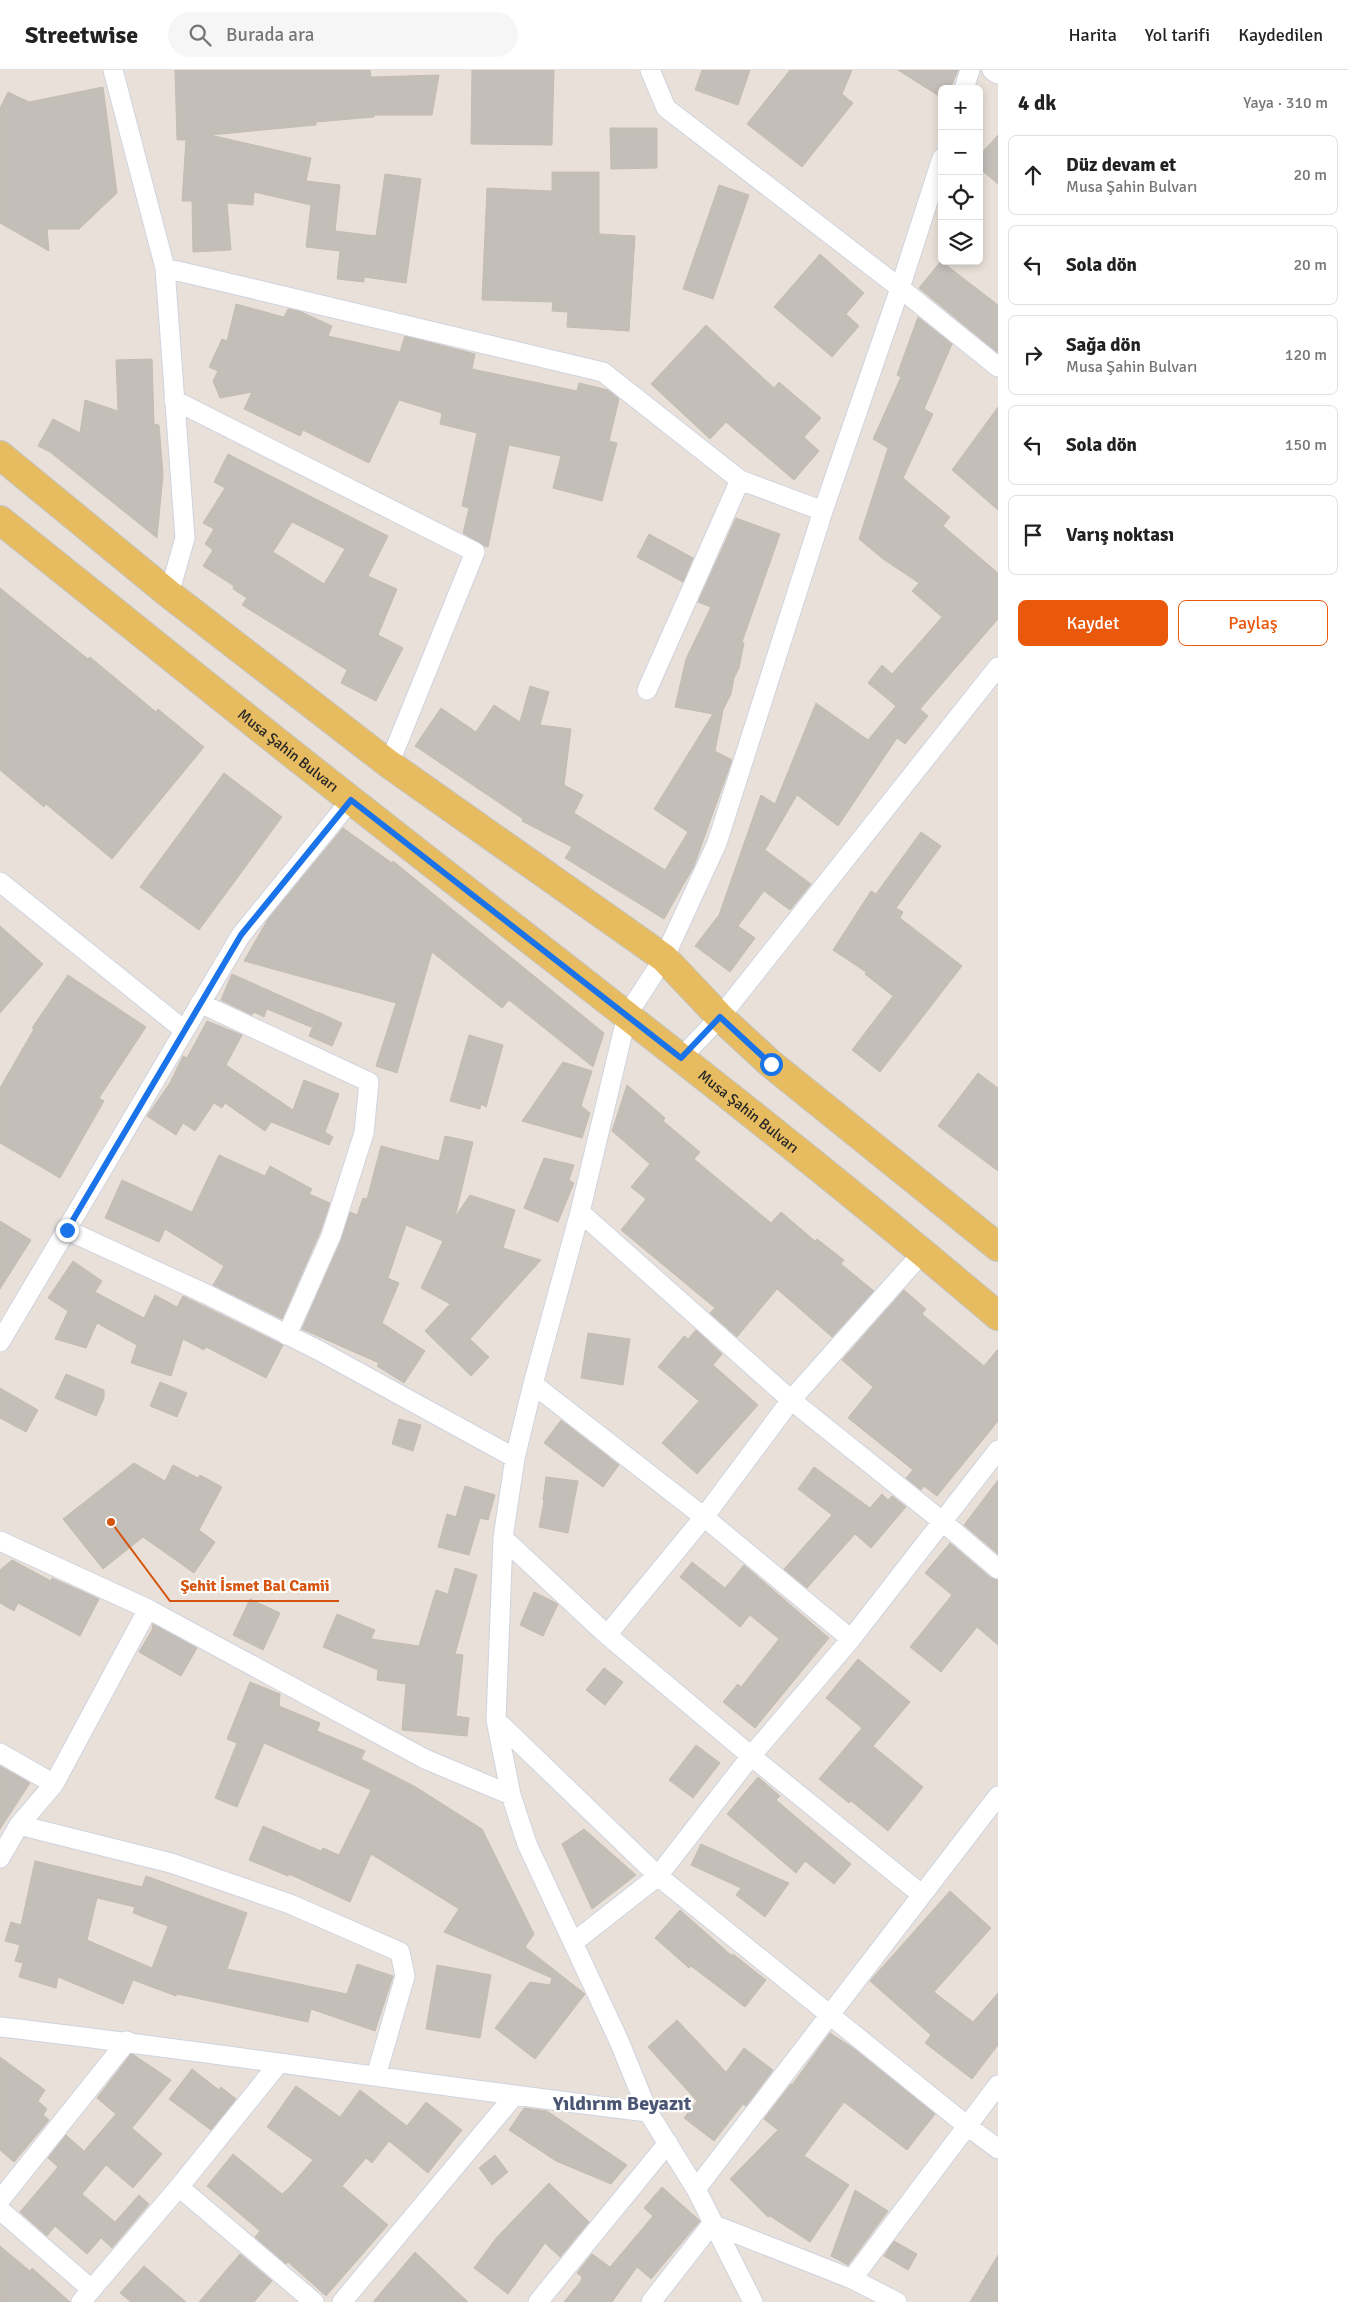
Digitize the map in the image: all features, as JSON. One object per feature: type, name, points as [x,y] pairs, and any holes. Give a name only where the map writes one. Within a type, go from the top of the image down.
[{"type":"main road","points":[[0,455],[169,594],[389,764],[664,958],[720,1017],[771,1064],[998,1247]]},
{"type":"main road","name":"Musa Şahin Bulvarı","points":[[0,520],[351,800],[681,1058],[923,1252],[998,1316]]},
{"type":"street","points":[[113,70],[165,268],[185,538],[169,594]]},
{"type":"street","points":[[650,70],[666,108],[900,288],[998,367]]},
{"type":"street","points":[[965,85],[970,70]]},
{"type":"street","points":[[992,70],[998,74]]},
{"type":"street","points":[[753,2302],[715,2230],[696,2189],[648,2112],[574,1942],[527,1844],[511,1795],[496,1720],[503,1538],[515,1458],[533,1384],[580,1212],[627,1015],[664,958],[717,843],[823,512],[900,288],[938,170]]},
{"type":"street","points":[[165,268],[603,372],[740,480],[823,512]]},
{"type":"street","points":[[174,400],[475,552],[389,764]]},
{"type":"street","points":[[647,690],[740,480]]},
{"type":"street","points":[[681,1058],[720,1017],[998,666]]},
{"type":"street","points":[[0,1342],[241,935],[351,800]]},
{"type":"street","points":[[0,882],[184,1030]]},
{"type":"street","points":[[200,1003],[369,1082],[364,1133],[331,1236],[286,1335]]},
{"type":"street","points":[[580,1212],[791,1400],[943,1522],[998,1569]]},
{"type":"street","points":[[67,1230],[286,1335],[515,1458]]},
{"type":"street","points":[[607,1635],[704,1517],[791,1400],[923,1252]]},
{"type":"street","points":[[533,1384],[704,1517],[851,1638]]},
{"type":"street","points":[[574,1942],[658,1876],[751,1756],[851,1638],[998,1450]]},
{"type":"street","points":[[503,1538],[607,1635],[751,1756],[921,1894]]},
{"type":"street","points":[[0,1541],[148,1609],[425,1759],[511,1795]]},
{"type":"street","points":[[0,1858],[19,1825],[54,1784],[148,1609]]},
{"type":"street","points":[[496,1720],[658,1876],[998,2149]]},
{"type":"street","points":[[0,1753],[54,1784]]},
{"type":"street","points":[[696,2189],[998,1796]]},
{"type":"street","points":[[19,1825],[171,1863],[290,1904],[400,1952],[405,1976],[376,2076]]},
{"type":"street","points":[[0,2027],[127,2042],[514,2096],[648,2112]]},
{"type":"street","points":[[0,2200],[127,2042]]},
{"type":"street","points":[[0,2210],[86,2295],[179,2188],[279,2063]]},
{"type":"street","points":[[852,2279],[966,2125],[998,2085]]},
{"type":"street","points":[[342,2302],[514,2096]]},
{"type":"street","points":[[538,2302],[668,2143]]},
{"type":"street","points":[[179,2188],[314,2302]]},
{"type":"street","points":[[715,2230],[852,2279],[897,2302]]},
{"type":"street","points":[[651,2302],[715,2230]]},
{"type":"street","points":[[715,2230],[872,2302]]},
{"type":"building","points":[[175,70],[370,70],[371,77],[439,75],[432,115],[374,115],[374,117],[316,122],[316,125],[210,135],[311,158],[306,181],[340,185],[335,231],[376,236],[385,174],[421,179],[406,283],[364,277],[364,282],[337,279],[340,251],[306,247],[311,205],[254,192],[253,205],[227,203],[231,250],[193,252],[192,201],[182,201],[186,140],[177,140]]},
{"type":"building","points":[[472,70],[554,70],[552,145],[471,144]]},
{"type":"building","points":[[702,70],[750,70],[738,105],[695,90]]},
{"type":"building","points":[[790,70],[852,70],[842,94],[853,103],[802,167],[747,124]]},
{"type":"building","points":[[898,70],[958,70],[952,85],[938,85],[938,95]]},
{"type":"building","points":[[103,87],[117,193],[79,229],[47,229],[49,251],[0,223],[0,108],[8,92],[29,102]]},
{"type":"building","points":[[610,128],[657,128],[657,168],[611,169]]},
{"type":"building","points":[[998,135],[998,184],[983,171],[983,152]]},
{"type":"building","points":[[552,172],[599,172],[599,234],[635,236],[629,331],[567,327],[568,312],[552,311],[553,302],[482,300],[487,188],[552,191]]},
{"type":"building","points":[[719,185],[749,195],[713,299],[683,289]]},
{"type":"building","points":[[820,254],[864,293],[846,314],[859,326],[832,357],[774,307]]},
{"type":"building","points":[[938,265],[946,265],[998,305],[998,353],[919,288]]},
{"type":"building","points":[[236,304],[284,317],[288,309],[299,311],[332,326],[328,336],[400,352],[405,336],[475,354],[472,369],[577,391],[579,383],[608,390],[619,399],[609,441],[617,443],[602,501],[553,488],[561,456],[509,445],[488,547],[484,546],[463,533],[469,508],[462,506],[477,433],[440,424],[442,413],[399,400],[369,463],[303,430],[300,436],[244,409],[252,392],[220,398],[213,381],[218,371],[209,367],[222,339],[227,341]]},
{"type":"building","points":[[918,317],[952,344],[924,409],[933,414],[903,478],[950,517],[943,526],[998,573],[998,619],[920,709],[928,716],[905,744],[897,738],[838,826],[797,795],[765,850],[811,884],[790,910],[764,891],[738,926],[755,938],[730,972],[695,946],[719,915],[761,795],[775,804],[816,703],[868,740],[896,706],[868,683],[882,665],[892,674],[942,617],[912,591],[919,583],[883,559],[859,539],[888,448],[873,439],[901,377],[897,375]]},
{"type":"building","points":[[706,325],[774,388],[779,382],[821,418],[804,437],[819,451],[794,480],[726,422],[710,439],[651,384]]},
{"type":"building","points":[[152,359],[154,424],[159,425],[163,475],[157,538],[50,452],[38,446],[53,419],[80,433],[85,400],[118,411],[116,360]]},
{"type":"building","points":[[998,407],[998,510],[952,470]]},
{"type":"building","points":[[228,454],[388,536],[368,576],[397,589],[378,635],[403,648],[376,701],[341,683],[347,670],[242,605],[247,598],[233,589],[234,586],[203,566],[213,550],[205,544],[214,529],[203,523],[225,488],[214,482]],"holes":[[[292,522],[345,549],[324,584],[273,552]]]},
{"type":"building","points":[[736,518],[780,534],[742,642],[744,643],[739,668],[734,678],[731,694],[723,710],[715,751],[732,760],[694,866],[664,919],[565,858],[572,847],[522,821],[523,819],[415,746],[441,708],[476,732],[494,705],[520,722],[530,686],[549,692],[540,725],[571,729],[564,785],[583,795],[574,813],[665,870],[688,832],[654,809],[713,714],[675,707],[686,659],[711,607],[698,602]]},
{"type":"building","points":[[649,534],[693,558],[683,582],[637,557]]},
{"type":"building","points":[[0,588],[88,659],[90,657],[156,712],[158,709],[204,747],[112,859],[46,804],[44,807],[0,770]]},
{"type":"building","points":[[224,773],[282,817],[199,930],[140,887]]},
{"type":"building","points":[[343,828],[392,863],[393,861],[604,1033],[593,1067],[509,1000],[502,1008],[432,952],[397,1073],[376,1066],[396,1003],[244,961],[268,919]]},
{"type":"building","points":[[921,832],[941,846],[896,908],[903,912],[900,918],[962,966],[880,1072],[852,1050],[893,996],[865,974],[866,972],[833,950],[871,891],[876,894]]},
{"type":"building","points":[[0,926],[43,964],[0,1013]]},
{"type":"building","points":[[232,974],[317,1012],[311,1027],[267,1009],[264,1017],[254,1012],[252,1015],[221,1000]]},
{"type":"building","points":[[68,975],[146,1027],[99,1098],[104,1101],[60,1178],[0,1143],[0,1088],[34,1029],[32,1028]]},
{"type":"building","points":[[318,1012],[342,1023],[332,1046],[309,1036]]},
{"type":"building","points":[[207,1021],[242,1035],[226,1065],[293,1110],[304,1080],[339,1094],[325,1132],[333,1137],[329,1145],[271,1122],[265,1131],[225,1103],[222,1108],[214,1103],[195,1131],[183,1123],[176,1135],[147,1116],[170,1083],[183,1056],[187,1058]]},
{"type":"building","points":[[469,1035],[503,1045],[486,1107],[481,1104],[480,1109],[450,1101]]},
{"type":"building","points":[[563,1062],[592,1071],[581,1106],[590,1113],[582,1138],[522,1121]]},
{"type":"building","points":[[978,1073],[998,1088],[998,1171],[938,1126]]},
{"type":"building","points":[[627,1085],[665,1118],[663,1121],[700,1152],[694,1159],[771,1223],[781,1212],[815,1241],[817,1239],[844,1260],[841,1264],[874,1291],[832,1337],[777,1289],[737,1337],[710,1313],[715,1308],[621,1230],[646,1199],[631,1187],[650,1164],[612,1131]]},
{"type":"building","points":[[445,1136],[473,1142],[455,1217],[470,1195],[515,1210],[503,1248],[541,1260],[470,1339],[489,1357],[471,1376],[425,1331],[450,1304],[421,1288],[443,1241],[406,1225],[388,1278],[399,1283],[382,1323],[425,1351],[404,1383],[377,1366],[379,1363],[302,1329],[341,1240],[350,1212],[357,1215],[363,1198],[367,1199],[381,1146],[439,1161]]},
{"type":"building","points":[[219,1155],[265,1176],[270,1166],[312,1189],[309,1194],[330,1203],[320,1232],[282,1319],[213,1285],[224,1266],[165,1229],[159,1242],[105,1218],[122,1180],[192,1212]]},
{"type":"building","points":[[544,1158],[574,1165],[569,1180],[574,1183],[558,1222],[524,1208]]},
{"type":"building","points":[[0,1221],[31,1240],[0,1289]]},
{"type":"building","points":[[73,1261],[102,1281],[95,1292],[144,1318],[155,1295],[177,1307],[183,1296],[283,1345],[266,1378],[206,1347],[204,1350],[183,1339],[171,1376],[131,1363],[137,1345],[97,1323],[86,1348],[55,1339],[68,1311],[48,1298]]},
{"type":"building","points":[[904,1290],[926,1309],[922,1314],[984,1366],[998,1349],[998,1421],[937,1496],[924,1486],[921,1490],[906,1478],[913,1470],[848,1418],[873,1387],[842,1360]]},
{"type":"building","points":[[696,1330],[722,1354],[713,1365],[758,1405],[697,1474],[662,1443],[699,1401],[658,1367],[684,1336],[688,1339]]},
{"type":"building","points":[[588,1333],[630,1339],[623,1385],[581,1378]]},
{"type":"building","points":[[66,1374],[104,1390],[104,1398],[96,1416],[55,1398]]},
{"type":"building","points":[[160,1382],[187,1393],[177,1417],[150,1406]]},
{"type":"building","points":[[0,1388],[38,1410],[26,1432],[0,1418]]},
{"type":"building","points":[[399,1419],[421,1425],[413,1451],[392,1444]]},
{"type":"building","points":[[561,1420],[619,1465],[603,1487],[544,1443]]},
{"type":"building","points":[[134,1463],[165,1481],[173,1465],[198,1478],[200,1475],[222,1487],[199,1530],[215,1542],[194,1573],[143,1537],[103,1569],[63,1519]]},
{"type":"building","points":[[814,1467],[870,1508],[882,1494],[888,1500],[892,1496],[906,1507],[871,1548],[855,1534],[807,1588],[784,1569],[832,1515],[798,1489]]},
{"type":"building","points":[[546,1477],[578,1481],[568,1533],[539,1527]]},
{"type":"building","points":[[998,1480],[998,1554],[964,1525]]},
{"type":"building","points":[[465,1486],[495,1495],[488,1520],[480,1518],[469,1555],[438,1547],[447,1514],[456,1517]]},
{"type":"building","points":[[950,1543],[991,1578],[998,1580],[998,1645],[977,1627],[941,1672],[910,1647],[952,1595],[925,1573]]},
{"type":"building","points":[[12,1560],[51,1581],[52,1578],[99,1599],[80,1636],[18,1603],[14,1611],[0,1603],[0,1570]]},
{"type":"building","points":[[692,1562],[725,1588],[744,1565],[829,1638],[755,1728],[723,1702],[738,1684],[741,1687],[779,1639],[750,1615],[740,1627],[680,1577]]},
{"type":"building","points":[[455,1568],[477,1575],[455,1654],[463,1655],[456,1716],[469,1718],[467,1736],[402,1730],[406,1684],[377,1680],[378,1670],[323,1647],[337,1614],[375,1630],[371,1639],[419,1646],[436,1590],[448,1594]]},
{"type":"building","points":[[534,1592],[558,1604],[543,1636],[520,1625]]},
{"type":"building","points":[[250,1599],[280,1613],[263,1650],[233,1635]]},
{"type":"building","points":[[153,1624],[197,1648],[181,1676],[139,1652],[152,1630]]},
{"type":"building","points":[[858,1659],[910,1702],[873,1746],[923,1787],[888,1831],[851,1801],[849,1803],[819,1779],[862,1728],[826,1698]]},
{"type":"building","points":[[604,1668],[623,1682],[605,1705],[586,1690]]},
{"type":"building","points":[[250,1682],[280,1694],[279,1706],[320,1723],[317,1731],[365,1751],[361,1759],[414,1786],[482,1829],[534,1934],[525,1947],[585,1994],[535,2059],[495,2028],[530,1982],[550,1985],[552,1978],[444,1932],[459,1909],[371,1854],[350,1902],[289,1874],[288,1876],[249,1860],[263,1826],[321,1851],[323,1848],[339,1855],[371,1790],[264,1743],[237,1807],[215,1798],[237,1743],[227,1739]]},
{"type":"building","points":[[696,1745],[720,1763],[693,1798],[669,1780]]},
{"type":"building","points":[[0,1766],[30,1783],[0,1829]]},
{"type":"building","points":[[758,1777],[780,1796],[776,1800],[851,1864],[834,1884],[805,1861],[796,1873],[727,1814]]},
{"type":"building","points":[[584,1829],[636,1875],[592,1909],[562,1844]]},
{"type":"building","points":[[701,1844],[789,1883],[765,1917],[736,1895],[741,1888],[691,1865]]},
{"type":"building","points":[[35,1861],[142,1887],[146,1876],[247,1913],[227,1969],[347,1994],[357,1964],[393,1976],[375,2031],[311,2009],[308,2022],[177,1994],[176,1996],[133,1980],[123,2004],[58,1977],[56,1988],[19,1977],[23,1963],[15,1961],[20,1945],[5,1941],[11,1922],[21,1925]],"holes":[[[97,1898],[135,1907],[133,1913],[168,1926],[152,1968],[87,1940]]]},
{"type":"building","points":[[950,1891],[991,1928],[934,1992],[973,2022],[998,1993],[998,2045],[972,2079],[925,2043],[931,2035],[870,1981]]},
{"type":"building","points":[[680,1910],[732,1956],[733,1954],[766,1980],[745,2007],[691,1966],[689,1968],[655,1938]]},
{"type":"building","points":[[437,1965],[491,1975],[480,2038],[426,2029]]},
{"type":"building","points":[[677,2020],[726,2072],[744,2048],[773,2070],[746,2106],[743,2104],[714,2141],[684,2118],[697,2101],[648,2047]]},
{"type":"building","points":[[830,2033],[853,2048],[935,2114],[907,2150],[844,2102],[804,2156],[849,2185],[810,2242],[770,2216],[768,2217],[730,2179],[778,2130],[764,2119],[792,2085]]},
{"type":"building","points":[[131,2054],[171,2080],[132,2128],[162,2154],[133,2188],[106,2165],[82,2194],[115,2222],[139,2195],[149,2204],[112,2248],[101,2238],[87,2254],[55,2226],[47,2236],[20,2212],[58,2167],[48,2158],[66,2135],[84,2151],[116,2114],[97,2098]]},
{"type":"building","points":[[0,2057],[45,2090],[38,2101],[47,2109],[43,2115],[49,2120],[14,2162],[0,2150]]},
{"type":"building","points":[[192,2069],[219,2090],[221,2087],[236,2099],[211,2130],[169,2099]]},
{"type":"building","points":[[296,2086],[340,2117],[360,2090],[407,2126],[426,2102],[462,2130],[428,2173],[389,2141],[372,2163],[366,2158],[342,2186],[388,2225],[326,2296],[288,2262],[286,2264],[255,2237],[260,2231],[207,2186],[233,2154],[282,2194],[288,2189],[313,2160],[267,2127]]},
{"type":"building","points":[[524,2108],[547,2111],[627,2165],[611,2184],[556,2161],[509,2130]]},
{"type":"building","points":[[495,2155],[508,2172],[492,2185],[479,2168]]},
{"type":"building","points":[[549,2183],[589,2222],[560,2257],[545,2243],[508,2294],[474,2268],[497,2237]]},
{"type":"building","points":[[662,2187],[700,2221],[651,2279],[637,2267],[612,2302],[564,2302],[581,2281],[582,2277],[577,2273],[592,2254],[610,2267],[653,2216],[644,2208]]},
{"type":"building","points":[[855,2190],[888,2211],[848,2265],[831,2256]]},
{"type":"building","points":[[894,2241],[917,2254],[908,2270],[884,2256]]},
{"type":"building","points":[[0,2246],[30,2271],[32,2268],[70,2302],[0,2302]]},
{"type":"building","points":[[415,2252],[468,2302],[373,2302]]},
{"type":"building","points":[[240,2254],[272,2281],[254,2302],[199,2302]]},
{"type":"building","points":[[998,2255],[998,2302],[970,2302]]},
{"type":"building","points":[[144,2266],[186,2302],[131,2302],[120,2293]]},
{"type":"place","name":"Şehit İsmet Bal Camii","points":[[111,1522]]},
{"type":"district","name":"Yıldırım Beyazıt","points":[[622,2103]]},
{"type":"route","points":[[67,1230],[241,935],[351,800],[681,1058],[720,1017],[771,1064]]}]
